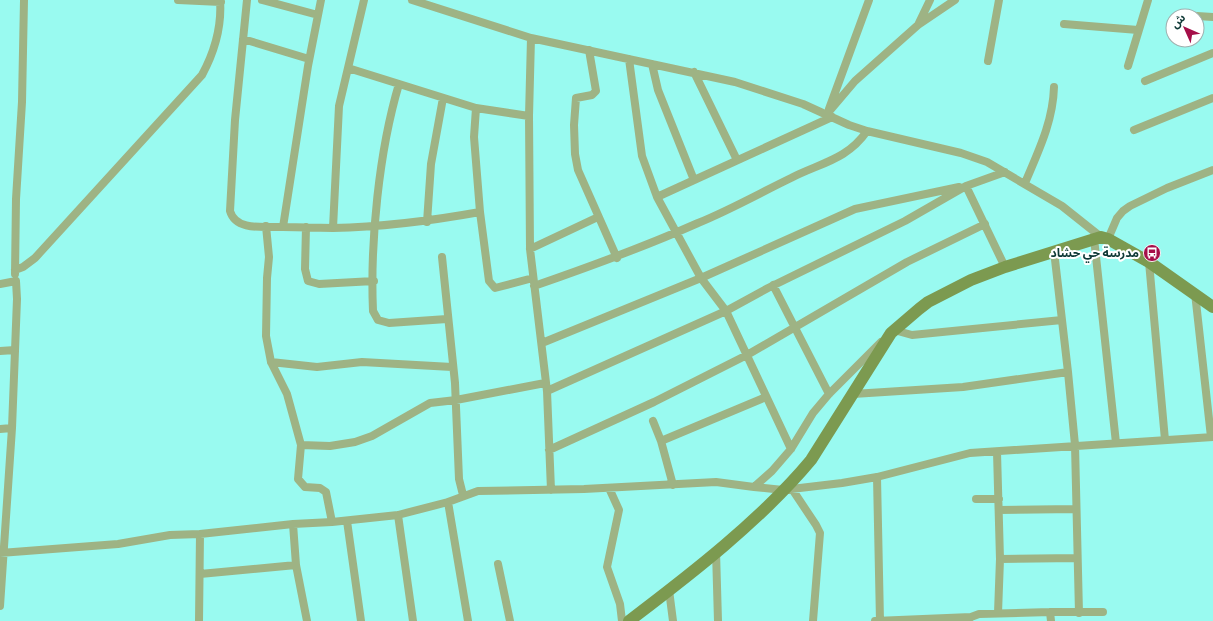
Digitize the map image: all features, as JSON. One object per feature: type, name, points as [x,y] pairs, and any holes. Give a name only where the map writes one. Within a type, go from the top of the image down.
[{"type":"street","points":[[0,606],[3,509],[12,428],[18,299],[15,270],[16,199],[22,102],[24,0]]},
{"type":"street","points":[[15,270],[24,267],[35,258],[202,75],[214,49],[219,33],[221,1],[178,0]]},
{"type":"street","points":[[247,0],[235,120],[230,211],[233,218],[240,224],[249,226],[376,228],[427,222],[480,212]]},
{"type":"street","points":[[262,0],[318,15]]},
{"type":"street","points":[[283,226],[309,59],[322,0]]},
{"type":"street","points":[[333,228],[339,106],[364,0]]},
{"type":"street","points":[[412,0],[530,38],[694,72],[769,92],[830,115],[866,131],[961,153],[987,162],[1062,206],[1101,238],[1148,262],[1195,293],[1213,307]]},
{"type":"street","points":[[830,115],[869,0]]},
{"type":"street","points":[[918,25],[930,0]]},
{"type":"street","points":[[658,197],[830,115],[860,76],[918,25],[955,0]]},
{"type":"street","points":[[988,61],[999,0]]},
{"type":"street","points":[[1128,66],[1148,0]]},
{"type":"street","points":[[1064,24],[1138,30]]},
{"type":"street","points":[[530,38],[530,249],[547,392],[551,490]]},
{"type":"street","points":[[243,39],[309,59]]},
{"type":"street","points":[[589,50],[596,91],[592,95],[576,98],[574,125],[575,154],[578,170],[617,258]]},
{"type":"street","points":[[1145,81],[1213,53]]},
{"type":"street","points":[[629,59],[642,156],[658,197],[701,278],[726,311],[792,449]]},
{"type":"street","points":[[652,64],[658,90],[694,180]]},
{"type":"street","points":[[348,68],[476,108],[529,116]]},
{"type":"street","points":[[694,72],[737,160]]},
{"type":"street","points":[[399,84],[388,125],[376,228],[373,311],[378,320],[389,323],[447,320]]},
{"type":"street","points":[[1025,183],[1048,129],[1054,101],[1054,88]]},
{"type":"street","points":[[427,222],[430,164],[443,98]]},
{"type":"street","points":[[1134,130],[1213,98]]},
{"type":"street","points":[[476,108],[474,137],[480,212],[486,264],[492,286],[495,288],[533,282],[617,258],[698,223],[798,174],[841,156],[854,147],[866,131]]},
{"type":"street","points":[[754,487],[772,471],[792,449],[813,413],[829,394],[892,332],[928,302],[971,280],[1005,267],[1101,238],[1123,211],[1130,206],[1167,188],[1213,170]]},
{"type":"street","points":[[542,343],[701,278],[855,209],[966,186],[1005,172]]},
{"type":"street","points":[[966,186],[1005,267]]},
{"type":"street","points":[[547,392],[726,311],[773,285],[905,221],[966,186]]},
{"type":"street","points":[[530,249],[598,217]]},
{"type":"street","points":[[549,450],[654,402],[747,355],[795,329],[836,302],[907,262],[985,224]]},
{"type":"street","points":[[266,226],[269,257],[266,293],[266,336],[271,362],[287,394],[301,446],[298,479],[305,487],[320,488],[326,492],[332,522]]},
{"type":"street","points":[[306,228],[305,269],[308,281],[319,284],[374,281]]},
{"type":"street","points":[[1101,238],[1116,443]]},
{"type":"street","points":[[1054,251],[1075,445],[1079,613]]},
{"type":"street","points":[[442,256],[447,320],[456,400],[459,475],[463,495]]},
{"type":"street","points":[[1148,262],[1165,440]]},
{"type":"street","points":[[0,284],[16,281]]},
{"type":"street","points":[[773,285],[829,394]]},
{"type":"street","points":[[2,553],[118,544],[170,536],[293,524],[346,521],[398,515],[448,502],[463,495],[484,490],[609,488],[716,482],[788,490],[877,476],[970,453],[1212,437],[1195,293]]},
{"type":"street","points":[[892,332],[912,335],[1062,320]]},
{"type":"street","points":[[629,621],[670,590],[788,490],[811,460],[892,332]]},
{"type":"street","points":[[0,351],[15,350]]},
{"type":"street","points":[[271,362],[317,367],[362,362],[452,367]]},
{"type":"street","points":[[853,394],[963,387],[1068,372]]},
{"type":"street","points":[[301,446],[330,446],[355,442],[372,436],[430,403],[456,400],[545,382]]},
{"type":"street","points":[[662,441],[766,397]]},
{"type":"street","points":[[654,421],[662,441],[673,485]]},
{"type":"street","points":[[0,429],[12,428]]},
{"type":"street","points":[[997,452],[1000,559],[998,613]]},
{"type":"street","points":[[877,476],[880,621]]},
{"type":"street","points":[[609,488],[619,510],[619,514],[607,567],[620,604],[622,621]]},
{"type":"street","points":[[788,490],[816,525],[820,533],[813,621]]},
{"type":"street","points":[[976,499],[999,499]]},
{"type":"street","points":[[448,502],[468,621]]},
{"type":"street","points":[[999,510],[1076,509]]},
{"type":"street","points":[[398,515],[413,621]]},
{"type":"street","points":[[346,521],[360,621]]},
{"type":"street","points":[[293,524],[296,565],[307,621]]},
{"type":"street","points":[[199,621],[200,534]]},
{"type":"street","points":[[716,551],[718,621]]},
{"type":"street","points":[[1000,559],[1077,558]]},
{"type":"street","points":[[498,564],[510,621]]},
{"type":"street","points":[[200,574],[296,565]]},
{"type":"street","points":[[670,590],[673,621]]},
{"type":"street","points":[[1050,612],[1051,621]]},
{"type":"street","points":[[875,621],[970,619],[979,614],[998,613],[1103,612]]},
{"type":"place","name":"مدرسة حي حشاد","points":[[1152,253]]}]
